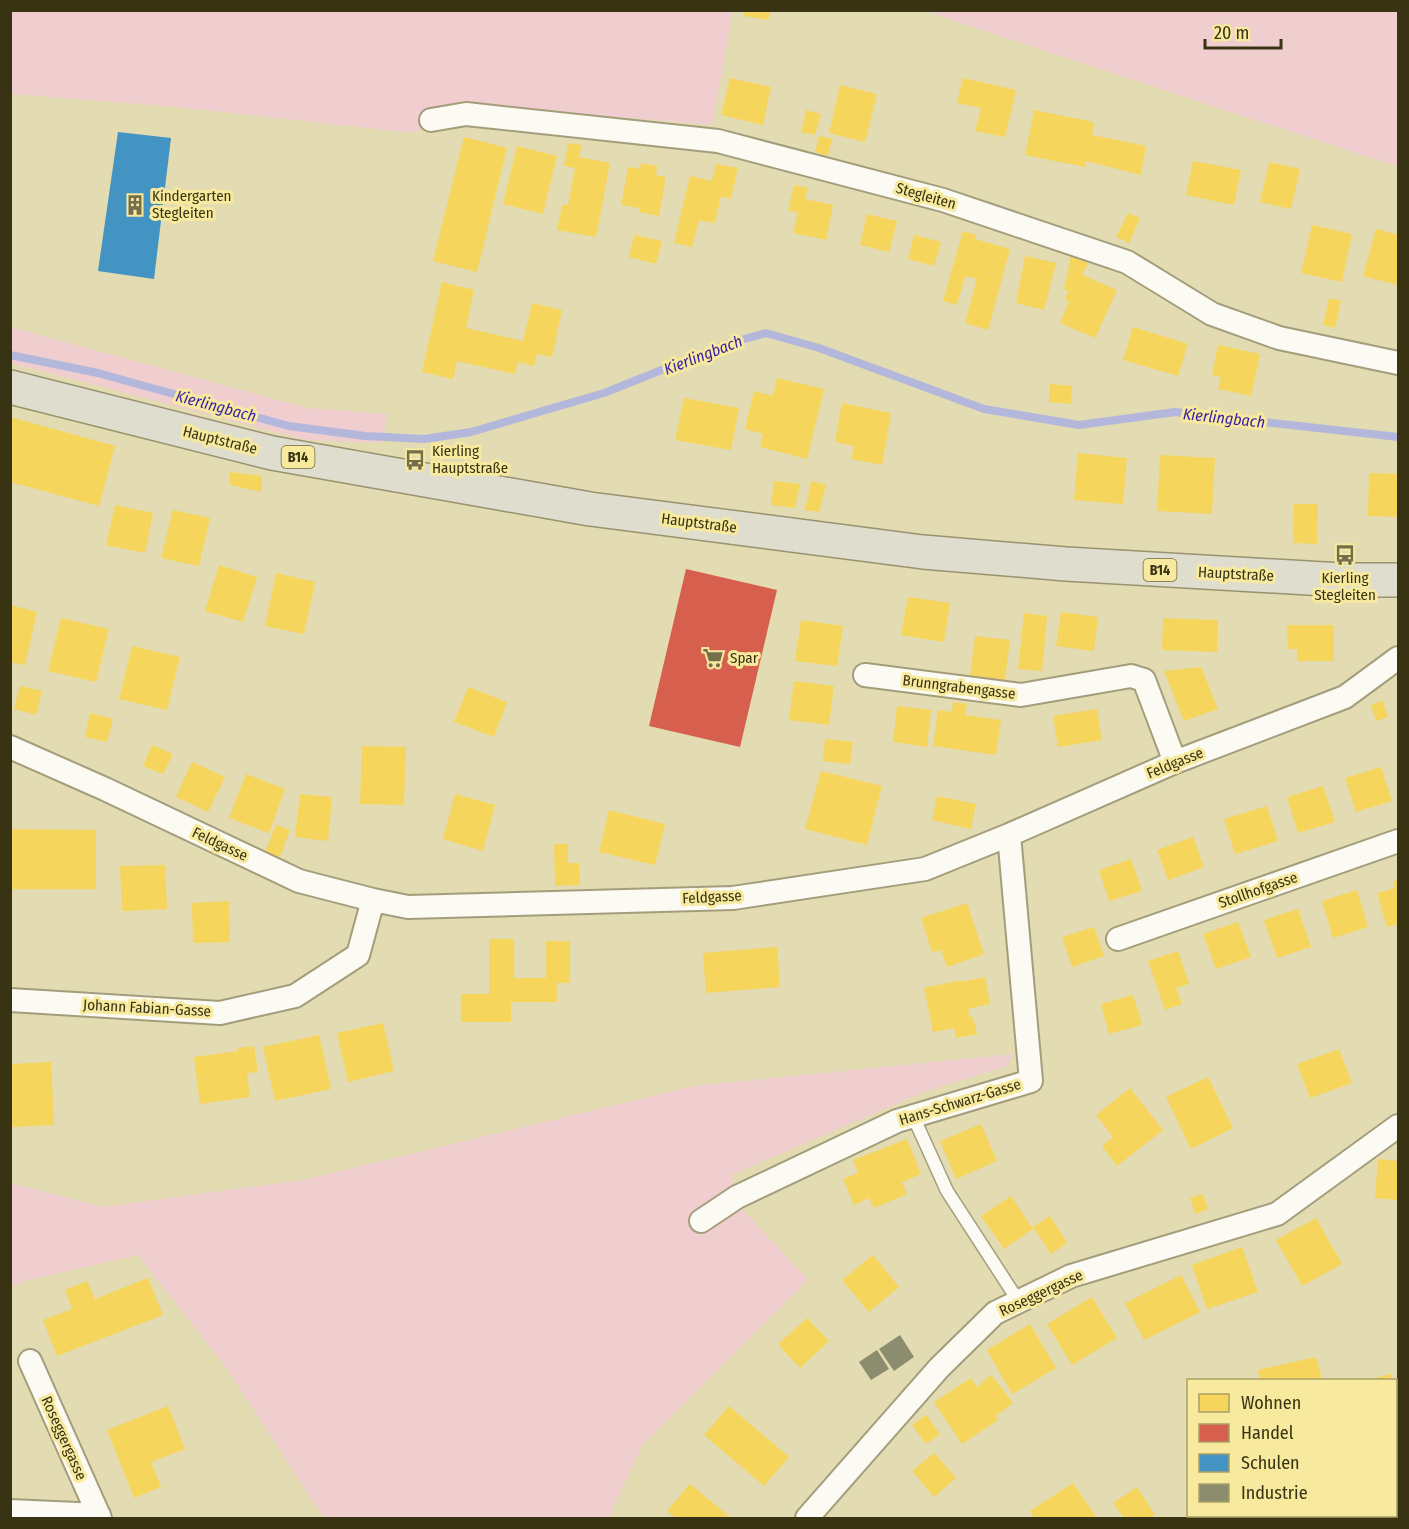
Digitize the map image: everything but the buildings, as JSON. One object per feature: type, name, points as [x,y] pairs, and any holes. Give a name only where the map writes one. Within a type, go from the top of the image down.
[{"type":"main road","name":"Hauptstraße","points":[[10,387],[272,453],[590,509],[947,554],[1066,564],[1342,580],[1398,580]]},
{"type":"street","name":"Stegleiten","points":[[431,120],[466,114],[718,141],[942,200],[1127,262],[1212,314],[1280,338],[1398,363]]},
{"type":"street","name":"Feldgasse","points":[[10,747],[105,789],[298,881],[373,900],[408,907],[733,898],[925,869],[1175,762],[1345,697],[1398,658]]},
{"type":"street","name":"Brunngrabengasse","points":[[865,675],[1021,695],[1131,676],[1144,680],[1175,762]]},
{"type":"street","name":"Hans-Schwarz-Gasse","points":[[701,1221],[737,1197],[897,1121],[1031,1081],[1009,835]]},
{"type":"street","name":"Stollhofgasse","points":[[1118,939],[1398,841]]},
{"type":"street","name":"Johann Fabian-Gasse","points":[[10,1000],[220,1013],[295,996],[358,955],[373,900]]},
{"type":"street","name":"Roseggergasse","points":[[807,1518],[939,1368],[995,1313],[1071,1276],[1277,1214],[1398,1126]]},
{"type":"street","name":"Roseggergasse","points":[[10,1511],[99,1517],[30,1361]]},
{"type":"lane","points":[[913,1116],[947,1191],[1019,1302]]},
{"type":"shaded area","points":[[10,11],[733,11],[712,125],[458,103],[414,133],[166,106],[11,94]]},
{"type":"shaded area","points":[[925,11],[1398,11],[1398,167]]},
{"type":"shaded area","points":[[10,327],[307,408],[387,414],[382,443],[306,440],[11,363]]},
{"type":"shaded area","points":[[1014,1054],[1007,1066],[926,1091],[731,1175],[744,1211],[808,1280],[643,1444],[608,1518],[324,1518],[228,1370],[138,1255],[32,1279],[11,1287],[10,1183],[103,1207],[303,1180],[694,1086]]},
{"type":"waterway","name":"Kierlingbach","points":[[10,355],[98,373],[289,426],[365,436],[424,439],[471,432],[604,393],[729,343],[766,333],[819,348],[984,409],[1079,425],[1175,412],[1398,437]]},
{"type":"place","name":"Kindergarten Stegleiten","points":[[135,205]]},
{"type":"place","name":"Kierling Hauptstraße","points":[[415,460]]},
{"type":"place","name":"Kierling Stegleiten","points":[[1345,555]]},
{"type":"place","name":"Spar","points":[[713,658]]}]
